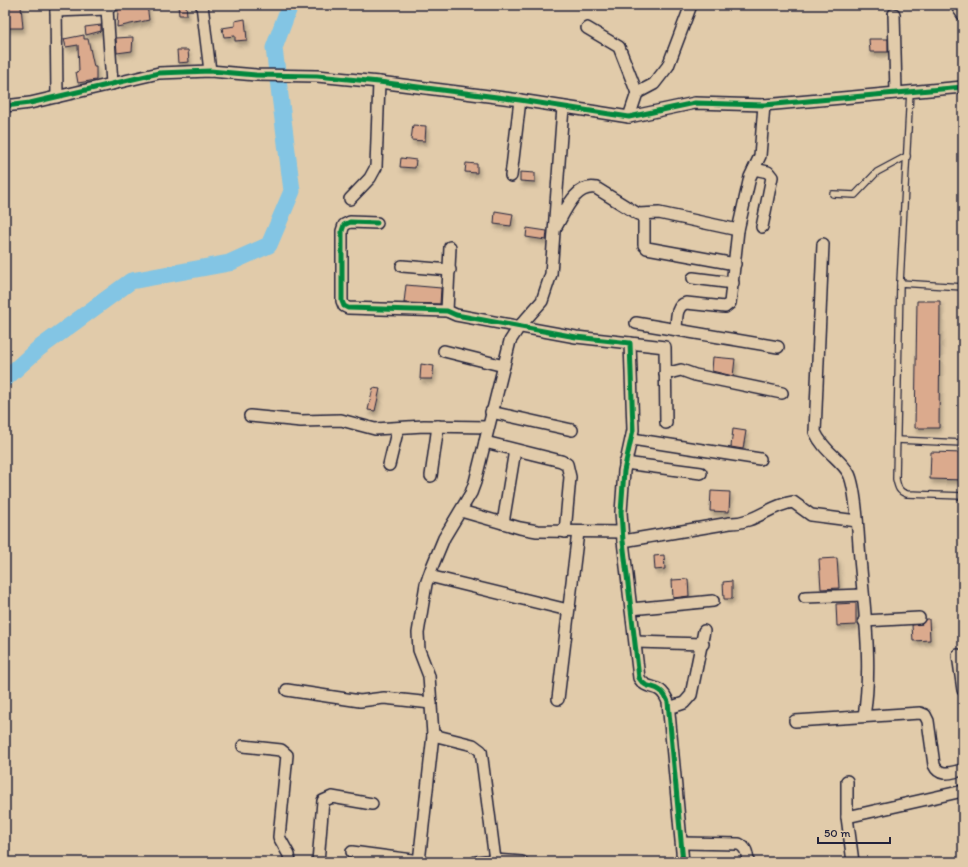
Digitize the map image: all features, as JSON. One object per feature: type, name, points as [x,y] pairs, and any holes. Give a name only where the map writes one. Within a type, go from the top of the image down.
[{"type":"street","points":[[202,5],[210,72]]},
{"type":"street","points":[[637,93],[654,84],[668,66],[691,5]]},
{"type":"street","points":[[956,5],[963,15]]},
{"type":"street","points":[[57,97],[56,8],[110,7],[112,84]]},
{"type":"street","points":[[894,14],[896,92]]},
{"type":"street","points":[[587,28],[619,47],[637,93],[629,117]]},
{"type":"street","points":[[5,106],[30,103],[160,73],[210,72],[256,75],[317,76],[379,82],[520,100],[629,117],[695,103],[764,105],[963,87]]},
{"type":"street","points":[[350,199],[370,178],[376,167],[379,82]]},
{"type":"street","points":[[511,176],[520,100]]},
{"type":"street","points":[[666,423],[665,347],[678,307],[681,304],[728,306],[730,303],[738,230],[750,177],[760,156],[764,105]]},
{"type":"street","points":[[352,852],[420,862],[433,735],[429,676],[418,642],[423,603],[429,576],[444,538],[461,511],[475,482],[491,412],[510,340],[519,326],[542,301],[548,286],[551,274],[555,227],[563,107]]},
{"type":"street","points":[[754,168],[768,172],[772,177],[762,227]]},
{"type":"street","points":[[555,227],[576,194],[583,189],[590,187],[596,188],[638,214],[644,215],[659,213],[738,230]]},
{"type":"street","points":[[644,215],[644,245],[647,248],[735,264]]},
{"type":"street","points":[[377,223],[350,222],[344,225],[342,231],[344,306],[353,309],[447,312],[456,315],[594,340],[665,347]]},
{"type":"street","points":[[823,244],[815,432],[826,449],[849,474],[857,521],[863,595],[868,694],[864,716]]},
{"type":"street","points":[[447,312],[450,247]]},
{"type":"street","points":[[402,266],[450,270]]},
{"type":"street","points":[[693,278],[733,282]]},
{"type":"street","points":[[636,323],[778,347]]},
{"type":"street","points":[[630,344],[633,422],[632,439],[625,463],[621,512],[622,536],[636,642],[639,678],[642,683],[660,689],[665,694],[669,708],[683,862]]},
{"type":"street","points":[[444,351],[504,366]]},
{"type":"street","points":[[665,374],[681,370],[695,375],[782,393]]},
{"type":"street","points":[[491,412],[572,430]]},
{"type":"street","points":[[250,416],[301,421],[341,420],[375,429],[438,426],[488,427]]},
{"type":"street","points":[[431,476],[438,426]]},
{"type":"street","points":[[389,465],[398,428]]},
{"type":"street","points":[[632,439],[760,458]]},
{"type":"street","points":[[484,442],[561,460],[567,464],[570,476],[565,532]]},
{"type":"street","points":[[503,523],[515,450]]},
{"type":"street","points":[[625,463],[701,473]]},
{"type":"street","points":[[461,511],[537,531],[578,532],[622,536],[730,523],[741,524],[782,504],[793,502],[811,514],[857,521]]},
{"type":"street","points":[[558,698],[578,532]]},
{"type":"street","points":[[429,576],[568,610]]},
{"type":"street","points":[[805,597],[863,595]]},
{"type":"street","points":[[631,609],[713,601]]},
{"type":"street","points":[[864,621],[919,618]]},
{"type":"street","points":[[669,708],[684,703],[690,695],[704,631]]},
{"type":"street","points":[[636,642],[702,644]]},
{"type":"street","points":[[958,655],[963,690]]},
{"type":"street","points":[[287,690],[360,701],[384,698],[431,703]]},
{"type":"street","points":[[795,721],[915,713],[925,715],[928,721],[936,770],[940,773],[963,770]]},
{"type":"street","points":[[433,735],[473,745],[481,752],[495,860]]},
{"type":"street","points":[[243,746],[281,750],[287,754],[279,837],[289,856],[290,862]]},
{"type":"street","points":[[848,781],[847,817],[853,862]]},
{"type":"street","points":[[847,817],[963,791]]},
{"type":"street","points":[[318,862],[323,801],[332,797],[372,804]]},
{"type":"street","points":[[682,843],[739,844],[744,847],[748,862]]},
{"type":"street","points":[[476,862],[495,860],[522,862]]},
{"type":"lane","points":[[910,91],[900,283],[896,479],[900,492],[907,494],[963,496]]},
{"type":"lane","points":[[833,194],[855,195],[877,172],[907,156]]},
{"type":"lane","points":[[900,283],[963,287]]},
{"type":"lane","points":[[897,440],[963,443]]},
{"type":"building","points":[[147,5],[149,20],[117,27],[118,10],[120,7]]},
{"type":"building","points":[[178,5],[186,5],[187,15],[179,15]]},
{"type":"building","points":[[21,6],[23,28],[5,28],[5,7]]},
{"type":"building","points":[[245,19],[247,40],[235,41],[235,36],[224,37],[222,28],[235,26],[235,21]]},
{"type":"building","points":[[101,25],[101,31],[86,35],[85,27]]},
{"type":"building","points":[[84,35],[84,39],[88,39],[94,67],[96,67],[96,80],[78,83],[76,72],[79,71],[78,45],[66,47],[64,39]]},
{"type":"building","points":[[133,37],[132,51],[117,53],[116,38]]},
{"type":"building","points":[[869,39],[888,39],[888,52],[870,52]]},
{"type":"building","points":[[177,50],[188,50],[189,62],[178,63]]},
{"type":"building","points":[[413,125],[426,126],[425,141],[411,140]]},
{"type":"building","points":[[401,158],[416,160],[415,168],[400,167]]},
{"type":"building","points":[[466,163],[477,164],[477,173],[465,172]]},
{"type":"building","points":[[520,172],[535,173],[535,182],[520,181]]},
{"type":"building","points":[[495,211],[513,214],[511,226],[494,224]]},
{"type":"building","points":[[527,228],[547,231],[546,240],[526,237]]},
{"type":"building","points":[[406,285],[441,288],[440,304],[404,303]]},
{"type":"building","points":[[917,301],[940,301],[939,428],[915,428]]},
{"type":"building","points":[[713,357],[735,359],[733,376],[712,371]]},
{"type":"building","points":[[421,364],[434,366],[432,379],[420,379]]},
{"type":"building","points":[[373,388],[380,389],[375,411],[368,410]]},
{"type":"building","points":[[733,429],[746,431],[743,449],[731,447]]},
{"type":"building","points":[[931,452],[963,453],[963,480],[930,479]]},
{"type":"building","points":[[711,491],[730,492],[729,512],[710,511]]},
{"type":"building","points":[[664,555],[665,569],[655,570],[654,556]]},
{"type":"building","points":[[837,558],[839,588],[821,589],[819,559]]},
{"type":"building","points":[[688,579],[689,596],[673,598],[672,580]]},
{"type":"building","points":[[732,581],[732,599],[724,599],[723,582]]},
{"type":"building","points":[[856,603],[856,625],[837,626],[836,604]]},
{"type":"building","points":[[926,619],[929,619],[930,640],[913,641],[912,625],[922,624]]},
{"type":"waterway","points":[[5,379],[38,349],[131,281],[229,263],[269,245],[292,191],[274,48],[290,5]]},
{"type":"cycle path","points":[[5,106],[30,103],[159,73],[210,71],[256,75],[317,76],[379,82],[520,100],[629,117],[695,103],[764,105],[963,87]]},
{"type":"cycle path","points":[[377,223],[350,222],[344,225],[342,231],[342,301],[344,306],[348,308],[447,311],[456,315],[576,337],[630,343],[633,430],[624,471],[621,512],[623,541],[639,678],[646,685],[661,691],[665,695],[668,702],[683,862]]}]
